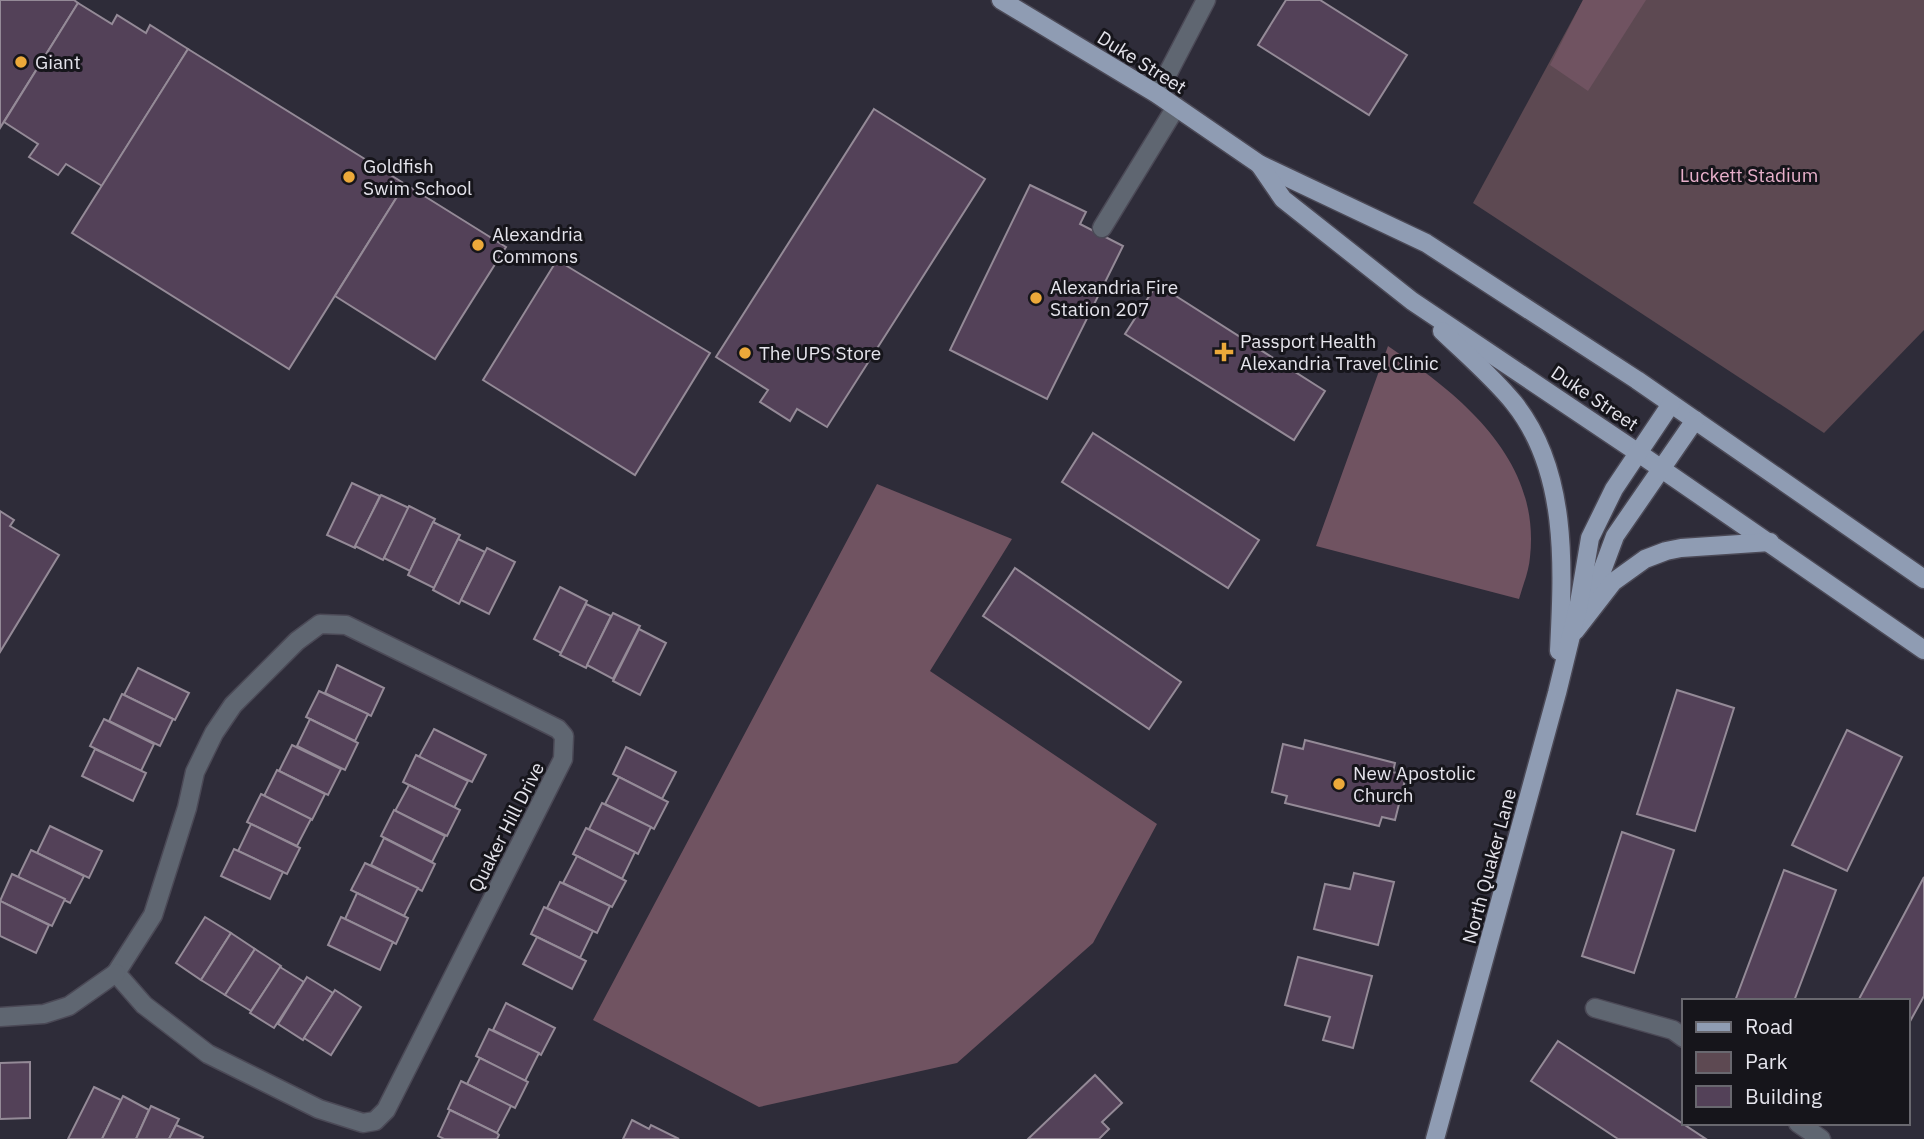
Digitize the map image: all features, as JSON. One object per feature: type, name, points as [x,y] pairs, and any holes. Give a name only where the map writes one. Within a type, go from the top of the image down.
[{"type":"main road","name":"Duke Street","points":[[1001,0],[1157,94],[1259,164],[1426,243],[1695,420],[1924,579]]},
{"type":"main road","name":"Duke Street","points":[[1259,164],[1283,199],[1412,301],[1770,542],[1924,650]]},
{"type":"main road","points":[[1412,301],[1514,404],[1537,438],[1559,522],[1562,559],[1557,693]]},
{"type":"main road","name":"North Quaker Lane","points":[[1435,1139],[1557,693],[1579,603],[1590,538],[1607,502],[1637,452],[1671,404]]},
{"type":"main road","name":"North Quaker Lane","points":[[1579,603],[1596,587],[1615,536],[1695,420]]},
{"type":"main road","points":[[1571,636],[1613,582],[1645,559],[1681,548],[1770,542]]},
{"type":"street","points":[[1157,94],[1206,0]]},
{"type":"street","points":[[1102,228],[1176,107]]},
{"type":"street","name":"Quaker Hill Drive","points":[[0,1017],[44,1014],[69,1006],[116,973],[153,915],[177,841],[195,772],[214,733],[233,705],[297,642],[320,624],[346,625],[558,729],[564,736],[563,759],[386,1110],[375,1121],[363,1123],[319,1109],[208,1054],[145,1005],[116,973]]},
{"type":"street","points":[[1595,1008],[1673,1030],[1682,1037]]},
{"type":"street","points":[[1801,1125],[1821,1139]]},
{"type":"green space","name":"Luckett Stadium","points":[[1583,0],[1924,0],[1924,330],[1824,433],[1473,203]]},
{"type":"shaded area","points":[[1583,0],[1646,0],[1588,91],[1550,65]]},
{"type":"shaded area","points":[[1388,346],[1467,408],[1490,433],[1509,460],[1523,489],[1530,522],[1529,562],[1519,599],[1316,546]]},
{"type":"shaded area","points":[[877,484],[1012,539],[930,671],[1157,824],[1093,943],[957,1063],[759,1107],[593,1020]]},
{"type":"building","name":"Giant","points":[[0,0],[74,0],[78,3],[0,128]]},
{"type":"building","points":[[1286,0],[1320,0],[1407,55],[1369,115],[1258,45]]},
{"type":"building","points":[[78,3],[112,24],[117,15],[146,33],[150,25],[188,49],[102,186],[66,164],[58,175],[29,157],[38,144],[4,122]]},
{"type":"building","points":[[188,49],[405,184],[289,369],[72,233]]},
{"type":"building","points":[[874,109],[985,179],[827,427],[797,409],[790,421],[760,402],[768,390],[716,357]]},
{"type":"building","points":[[405,184],[506,247],[435,359],[335,296]]},
{"type":"building","name":"Alexandria Fire Station 207","points":[[1030,185],[1086,212],[1080,224],[1123,246],[1047,399],[950,350]]},
{"type":"building","points":[[557,260],[710,353],[635,475],[483,380]]},
{"type":"building","points":[[1157,284],[1325,391],[1294,440],[1125,334]]},
{"type":"building","points":[[1093,433],[1259,540],[1228,588],[1062,482]]},
{"type":"building","points":[[352,483],[380,496],[355,548],[327,535]]},
{"type":"building","points":[[381,495],[409,508],[383,560],[355,546]]},
{"type":"building","points":[[409,506],[435,519],[410,571],[384,558]]},
{"type":"building","points":[[0,511],[14,520],[10,526],[59,555],[0,652]]},
{"type":"building","points":[[433,522],[460,535],[434,588],[408,575]]},
{"type":"building","points":[[458,539],[485,552],[459,604],[433,590]]},
{"type":"building","points":[[487,548],[515,562],[489,614],[461,600]]},
{"type":"building","points":[[1015,568],[1181,682],[1149,729],[983,616]]},
{"type":"building","points":[[560,587],[587,601],[561,653],[534,639]]},
{"type":"building","points":[[586,604],[611,616],[586,668],[560,655]]},
{"type":"building","points":[[613,613],[640,626],[613,679],[587,665]]},
{"type":"building","points":[[639,629],[666,643],[640,695],[613,681]]},
{"type":"building","points":[[337,665],[384,688],[371,716],[325,693]]},
{"type":"building","points":[[138,668],[189,693],[175,720],[124,695]]},
{"type":"building","points":[[1677,690],[1734,708],[1695,831],[1637,814]]},
{"type":"building","points":[[319,691],[368,714],[355,741],[306,717]]},
{"type":"building","points":[[122,694],[173,719],[160,746],[109,721]]},
{"type":"building","points":[[104,719],[154,744],[141,771],[90,746]]},
{"type":"building","points":[[310,719],[358,743],[345,770],[297,746]]},
{"type":"building","points":[[434,729],[486,755],[472,782],[419,757]]},
{"type":"building","points":[[1847,730],[1902,757],[1847,871],[1792,845]]},
{"type":"building","name":"New Apostolic Church","points":[[1305,740],[1395,763],[1393,772],[1406,776],[1395,820],[1382,817],[1379,826],[1285,803],[1287,796],[1272,792],[1283,744],[1303,749]]},
{"type":"building","points":[[292,745],[341,769],[328,795],[279,771]]},
{"type":"building","points":[[626,747],[676,772],[662,799],[613,774]]},
{"type":"building","points":[[95,749],[146,773],[133,801],[82,776]]},
{"type":"building","points":[[416,755],[468,781],[454,808],[403,782]]},
{"type":"building","points":[[277,770],[325,794],[312,820],[264,796]]},
{"type":"building","points":[[619,777],[668,802],[654,829],[605,804]]},
{"type":"building","points":[[409,785],[460,810],[447,836],[395,811]]},
{"type":"building","points":[[261,794],[311,819],[297,846],[247,822]]},
{"type":"building","points":[[602,803],[651,827],[638,854],[589,829]]},
{"type":"building","points":[[394,810],[445,836],[432,862],[381,836]]},
{"type":"building","points":[[251,824],[300,848],[287,874],[238,851]]},
{"type":"building","points":[[50,826],[102,851],[89,878],[37,853]]},
{"type":"building","points":[[586,828],[635,852],[622,879],[573,854]]},
{"type":"building","points":[[1622,832],[1674,850],[1634,973],[1582,956]]},
{"type":"building","points":[[384,838],[435,864],[422,891],[371,865]]},
{"type":"building","points":[[234,849],[283,872],[270,899],[221,876]]},
{"type":"building","points":[[31,850],[84,876],[70,903],[18,877]]},
{"type":"building","points":[[577,856],[626,881],[612,907],[563,883]]},
{"type":"building","points":[[365,863],[418,888],[404,916],[351,890]]},
{"type":"building","points":[[1784,870],[1836,890],[1795,999],[1736,999]]},
{"type":"building","points":[[1354,873],[1394,882],[1378,945],[1314,929],[1325,884],[1350,889]]},
{"type":"building","points":[[12,874],[65,899],[52,926],[0,901]]},
{"type":"building","points":[[1924,877],[1924,996],[1910,1021],[1910,999],[1859,999]]},
{"type":"building","points":[[560,882],[610,906],[597,933],[547,908]]},
{"type":"building","points":[[357,893],[408,918],[396,944],[345,919]]},
{"type":"building","points":[[0,901],[49,925],[36,953],[0,936]]},
{"type":"building","points":[[544,907],[593,931],[580,958],[531,934]]},
{"type":"building","points":[[205,917],[231,933],[201,980],[176,963]]},
{"type":"building","points":[[341,917],[393,942],[380,970],[328,945]]},
{"type":"building","points":[[231,933],[255,949],[225,995],[201,980]]},
{"type":"building","points":[[537,937],[586,961],[572,989],[523,964]]},
{"type":"building","points":[[255,949],[281,966],[251,1011],[225,995]]},
{"type":"building","points":[[1298,957],[1372,976],[1353,1048],[1323,1040],[1330,1017],[1285,1005]]},
{"type":"building","points":[[280,967],[304,982],[274,1028],[250,1013]]},
{"type":"building","points":[[307,977],[333,993],[303,1040],[278,1024]]},
{"type":"building","points":[[335,990],[361,1007],[331,1055],[304,1038]]},
{"type":"building","points":[[506,1003],[555,1028],[541,1055],[493,1030]]},
{"type":"building","points":[[489,1029],[539,1053],[525,1081],[476,1056]]},
{"type":"building","points":[[1558,1041],[1706,1139],[1618,1139],[1531,1081]]},
{"type":"building","points":[[480,1058],[528,1082],[515,1108],[467,1084]]},
{"type":"building","points":[[30,1062],[30,1118],[0,1119],[0,1063]]},
{"type":"building","points":[[1095,1075],[1122,1103],[1102,1122],[1109,1129],[1099,1139],[1028,1139]]},
{"type":"building","points":[[461,1081],[511,1106],[497,1133],[448,1109]]},
{"type":"building","points":[[94,1087],[121,1100],[102,1139],[68,1139]]},
{"type":"building","points":[[123,1096],[149,1110],[136,1139],[102,1139]]},
{"type":"building","points":[[151,1106],[179,1119],[169,1139],[136,1139]]},
{"type":"building","points":[[450,1110],[497,1133],[497,1139],[444,1139],[438,1136]]},
{"type":"building","points":[[632,1120],[649,1129],[651,1125],[679,1139],[623,1139]]},
{"type":"building","points":[[176,1125],[203,1137],[169,1139]]},
{"type":"place","name":"Giant","points":[[21,62]]},
{"type":"place","name":"Goldfish Swim School","points":[[349,177]]},
{"type":"place","name":"Alexandria Commons","points":[[478,245]]},
{"type":"place","name":"Alexandria Fire Station 207","points":[[1036,298]]},
{"type":"place","name":"Passport Health Alexandria Travel Clinic","points":[[1224,352]]},
{"type":"place","name":"The UPS Store","points":[[745,353]]},
{"type":"place","name":"New Apostolic Church","points":[[1339,784]]}]
